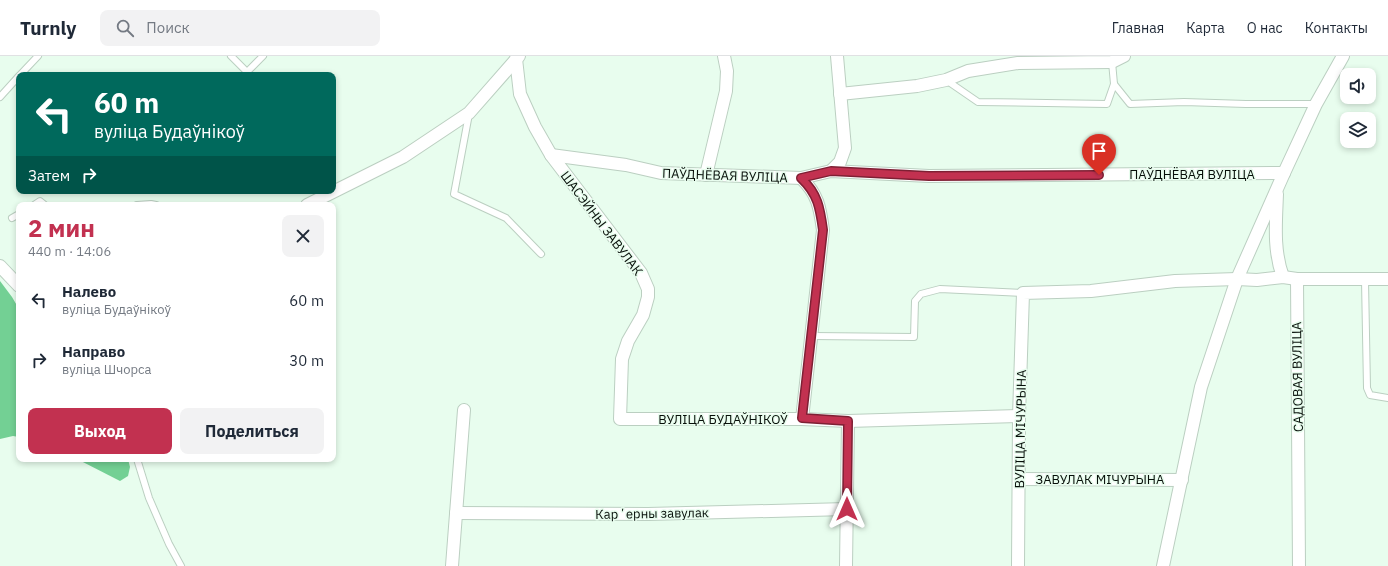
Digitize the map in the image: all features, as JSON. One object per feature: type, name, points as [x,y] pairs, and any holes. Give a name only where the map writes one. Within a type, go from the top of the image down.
[{"type":"street","points":[[706,175],[726,92],[724,56]]},
{"type":"street","points":[[831,171],[840,162],[845,148],[837,56]]},
{"type":"street","points":[[840,94],[917,86],[946,80],[968,71],[1020,60],[1112,62],[1124,56]]},
{"type":"street","points":[[1163,566],[1201,387],[1237,279],[1316,104],[1343,56]]},
{"type":"street","points":[[336,190],[403,157],[469,113],[517,58]]},
{"type":"street","name":"ШАСЭЙНЫ ЗАВУЛАК","points":[[517,58],[520,94],[535,127],[551,155],[641,273],[648,289],[648,297],[643,314],[628,341],[622,359],[620,419]]},
{"type":"street","name":"ПАЎДНЁВАЯ ВУЛІЦА","points":[[551,155],[626,165],[661,173],[801,178],[831,171],[929,176],[1284,173]]},
{"type":"street","points":[[801,178],[811,188],[821,210],[823,230],[802,418]]},
{"type":"street","points":[[1277,189],[1276,245],[1278,265],[1283,277]]},
{"type":"street","points":[[313,202],[329,194]]},
{"type":"street","points":[[0,266],[16,283]]},
{"type":"street","points":[[1023,292],[1091,291],[1175,281],[1237,279],[1257,280],[1283,277],[1296,279],[1388,279]]},
{"type":"street","name":"САДОВАЯ ВУЛІЦА","points":[[1296,279],[1299,566]]},
{"type":"street","name":"ВУЛІЦА МІЧУРЫНА","points":[[1018,566],[1019,416],[1023,292]]},
{"type":"street","points":[[452,566],[464,410]]},
{"type":"street","name":"ВУЛІЦА БУДАЎНІКОЎ","points":[[620,419],[802,418],[848,421],[1019,416]]},
{"type":"street","points":[[846,566],[848,421]]},
{"type":"street","name":"ЗАВУЛАК МІЧУРЫНА","points":[[1019,479],[1182,480]]},
{"type":"street","name":"Карʼерны завулак","points":[[456,513],[648,514],[847,509]]},
{"type":"lane","points":[[24,72],[38,56]]},
{"type":"lane","points":[[231,56],[247,72],[263,56]]},
{"type":"lane","points":[[946,80],[978,102],[1107,104],[1114,84],[1112,62]]},
{"type":"lane","points":[[0,97],[16,80]]},
{"type":"lane","points":[[1114,84],[1130,104],[1184,102],[1316,104]]},
{"type":"lane","points":[[469,113],[454,194],[506,218],[541,254]]},
{"type":"lane","points":[[12,218],[16,216]]},
{"type":"lane","points":[[1365,280],[1367,388],[1370,395],[1388,398]]},
{"type":"lane","points":[[812,336],[914,337],[914,301],[921,294],[940,289],[1023,292]]},
{"type":"lane","points":[[138,462],[149,498],[169,544],[181,566]]},
{"type":"green space","points":[[0,281],[16,304],[16,436],[0,439]]},
{"type":"green space","points":[[83,462],[129,462],[130,467],[128,476],[120,481]]},
{"type":"route","points":[[847,509],[848,421],[802,418],[823,230],[821,210],[811,188],[801,178],[831,171],[929,176],[1099,175]]}]
